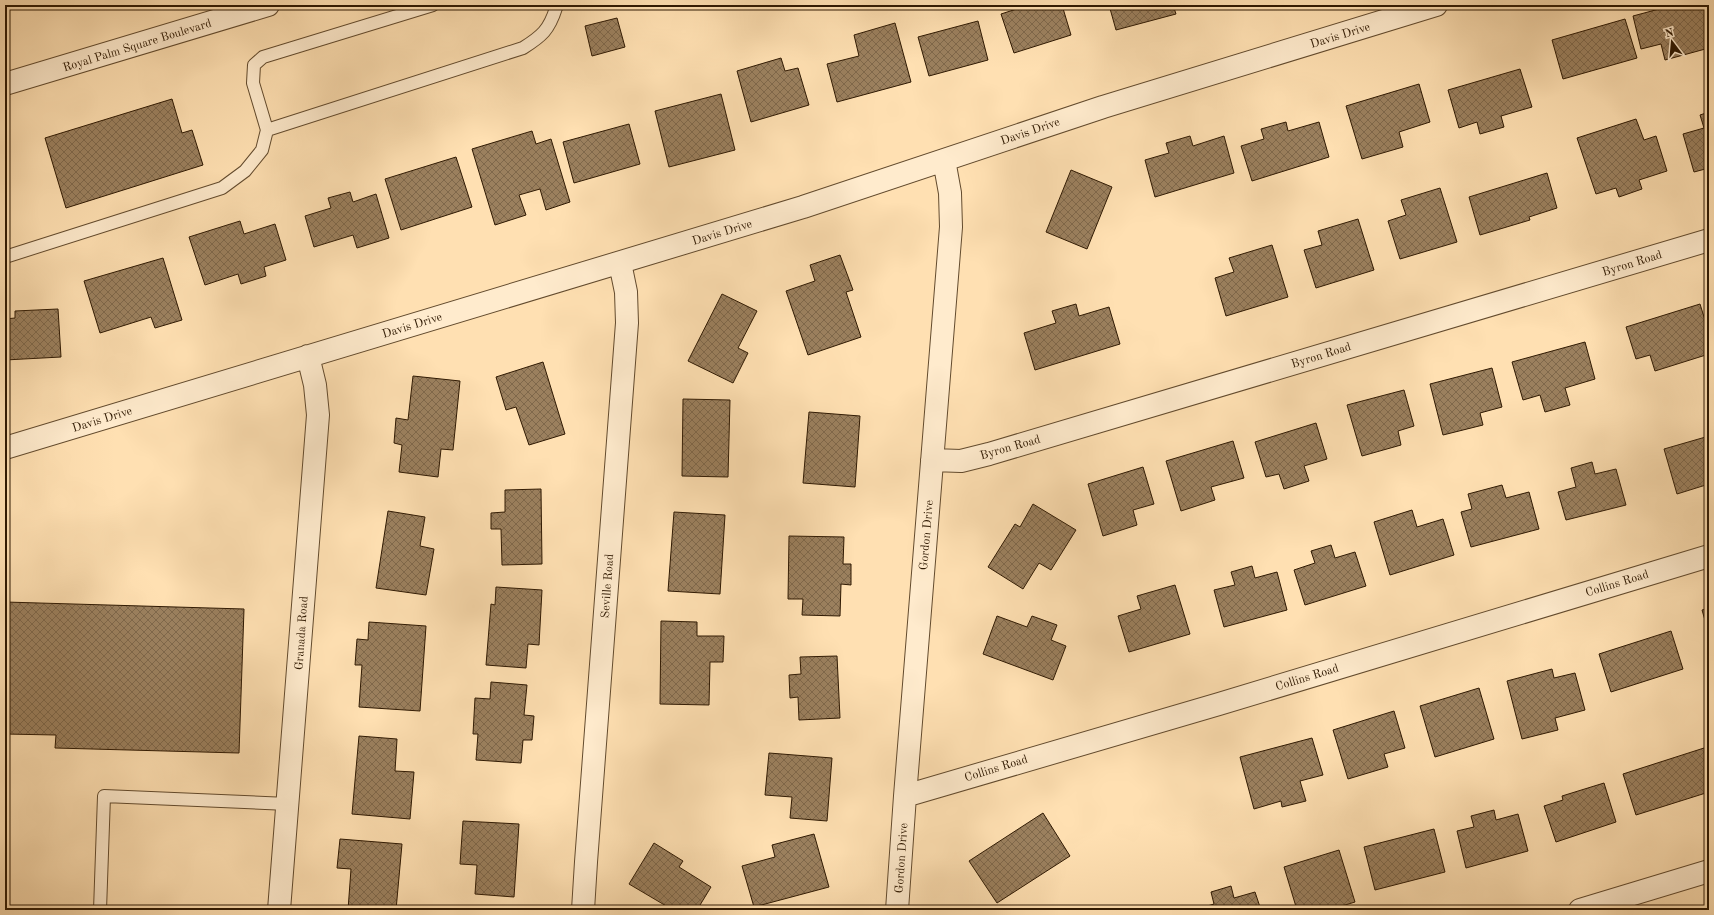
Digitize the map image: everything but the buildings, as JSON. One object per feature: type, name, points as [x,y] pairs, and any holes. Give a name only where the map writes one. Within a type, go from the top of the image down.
[{"type":"street","name":"Royal Palm Square Boulevard","points":[[5,84],[268,5]]},
{"type":"street","name":"Davis Drive","points":[[5,448],[803,207],[1103,107],[1436,5]]},
{"type":"street","name":"Gordon Drive","points":[[898,910],[904,796],[950,227],[950,193],[944,160]]},
{"type":"street","name":"Byron Road","points":[[932,460],[961,461],[989,454],[1709,240]]},
{"type":"street","name":"Seville Road","points":[[583,910],[627,323],[626,292],[620,263]]},
{"type":"street","name":"Granada Road","points":[[279,910],[318,416],[316,385],[308,356]]},
{"type":"street","name":"Collins Road","points":[[904,796],[1234,699],[1709,556]]},
{"type":"street","points":[[1580,910],[1709,871]]},
{"type":"lane","points":[[5,257],[222,188],[245,171],[262,150],[267,130],[253,83],[254,65],[263,57],[433,5]]},
{"type":"lane","points":[[267,130],[523,48],[536,40],[547,30],[556,6]]},
{"type":"lane","points":[[100,910],[104,796],[288,804]]}]
